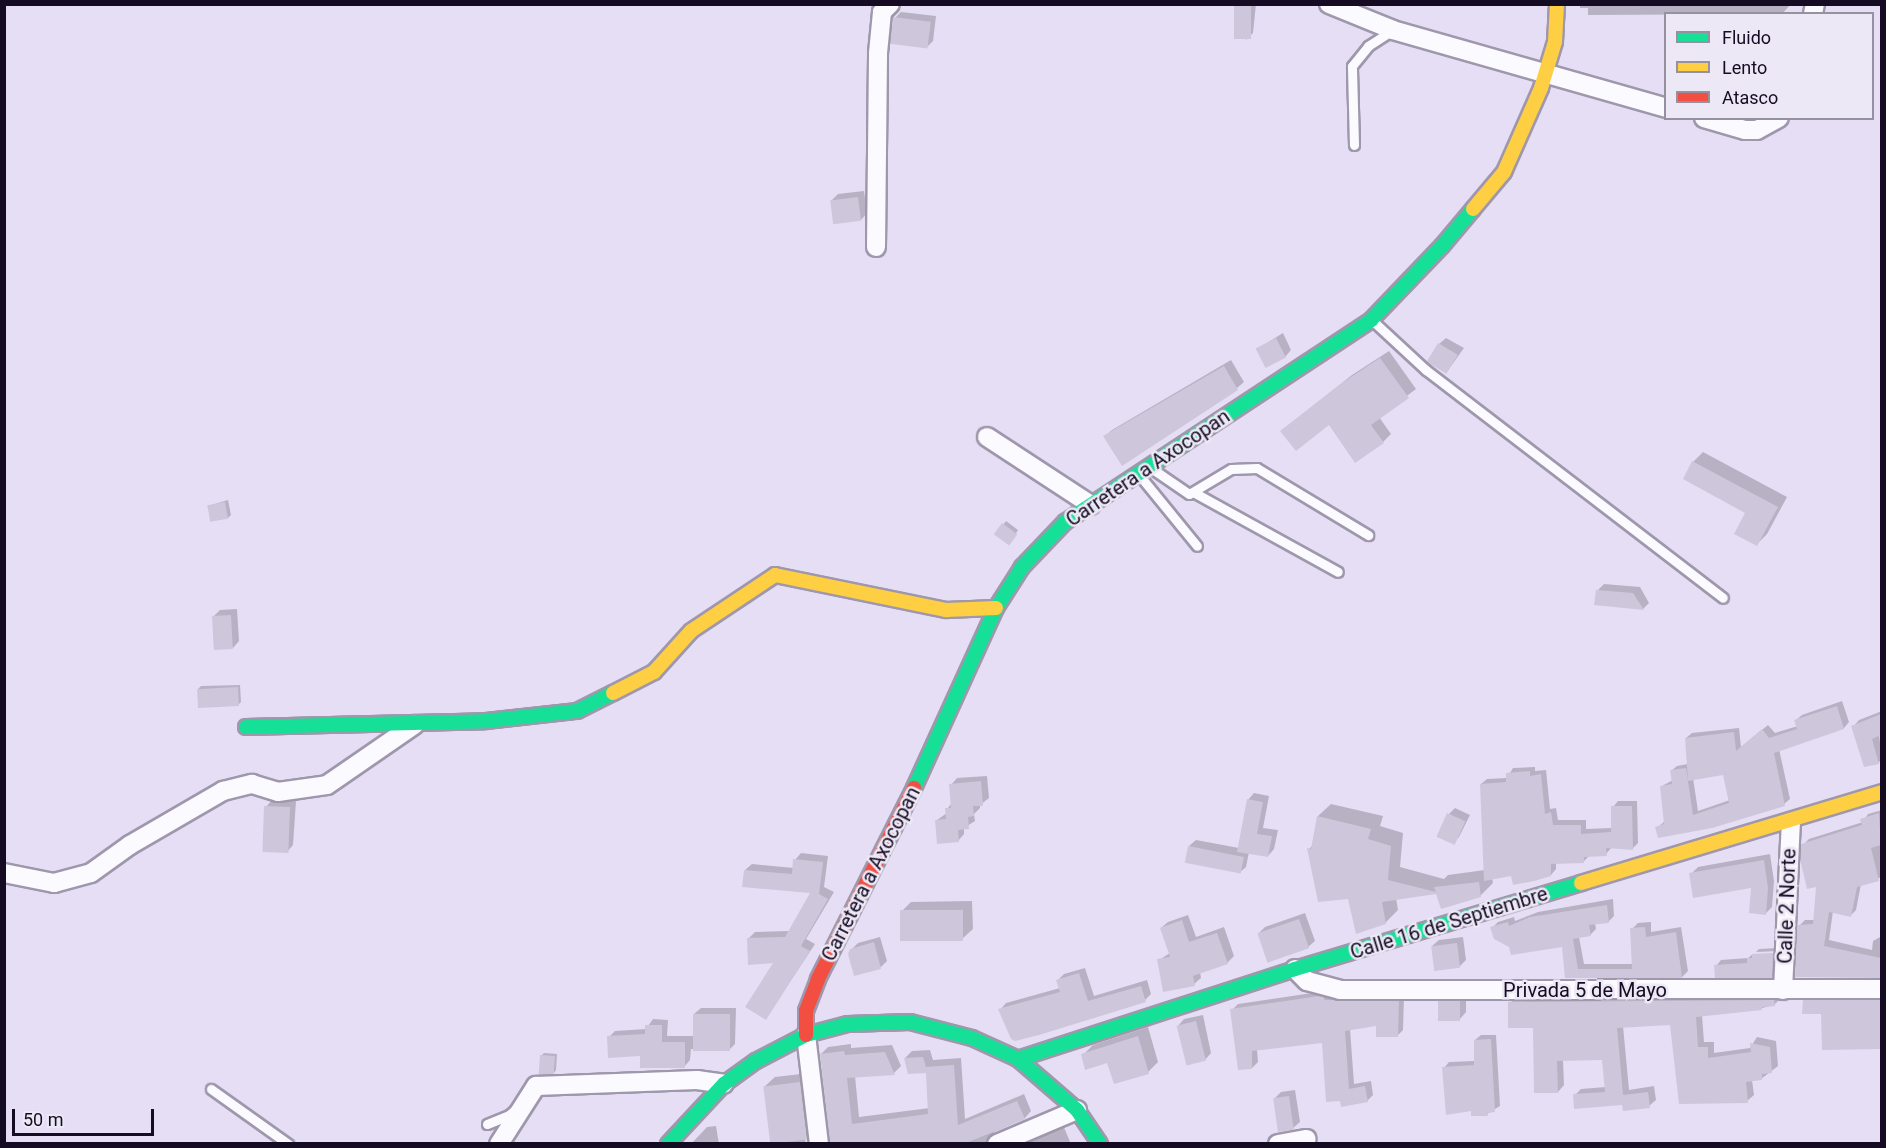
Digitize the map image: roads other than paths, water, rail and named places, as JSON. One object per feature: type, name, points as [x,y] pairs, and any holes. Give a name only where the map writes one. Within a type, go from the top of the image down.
[{"type":"main road","name":"Carretera a Axocopan","points":[[806,1035],[806,1011],[818,979],[904,810],[996,608],[1022,567],[1065,522],[1371,320],[1442,246],[1504,172],[1545,75],[1555,42],[1557,4]]},
{"type":"main road","points":[[246,728],[414,725],[486,721],[578,711],[654,672],[692,631],[775,575],[946,610],[996,608]]},
{"type":"main road","name":"Calle 16 de Septiembre","points":[[1018,1059],[1295,969],[1791,822],[1881,792]]},
{"type":"main road","points":[[668,1143],[724,1084],[756,1061],[806,1035],[848,1024],[910,1022],[972,1038],[1018,1059],[1077,1110],[1100,1143]]},
{"type":"street","points":[[1329,4],[1393,30],[1664,108]]},
{"type":"street","points":[[876,247],[878,53],[881,7]]},
{"type":"street","points":[[1711,120],[1745,130],[1757,130],[1775,120]]},
{"type":"street","points":[[987,437],[1091,505]]},
{"type":"street","points":[[4,873],[54,883],[91,873],[130,845],[223,791],[252,784],[278,792],[327,785],[414,725]]},
{"type":"street","name":"Calle 2 Norte","points":[[1783,990],[1791,822]]},
{"type":"street","name":"Privada 5 de Mayo","points":[[1295,969],[1307,981],[1341,990],[1881,989]]},
{"type":"street","points":[[806,1035],[819,1143]]},
{"type":"street","points":[[499,1143],[532,1092],[697,1080],[724,1084]]},
{"type":"street","points":[[997,1143],[1077,1110]]},
{"type":"street","points":[[1278,1143],[1307,1139]]},
{"type":"lane","points":[[1354,145],[1352,66],[1368,46],[1393,30]]},
{"type":"lane","points":[[1371,320],[1426,370],[1723,598]]},
{"type":"lane","points":[[1195,493],[1232,469],[1257,468],[1368,535]]},
{"type":"lane","points":[[1144,470],[1184,492],[1195,493],[1338,572]]},
{"type":"lane","points":[[1144,470],[1197,546]]},
{"type":"lane","points":[[212,1089],[288,1143]]},
{"type":"lane","points":[[487,1124],[509,1115],[532,1092]]}]
